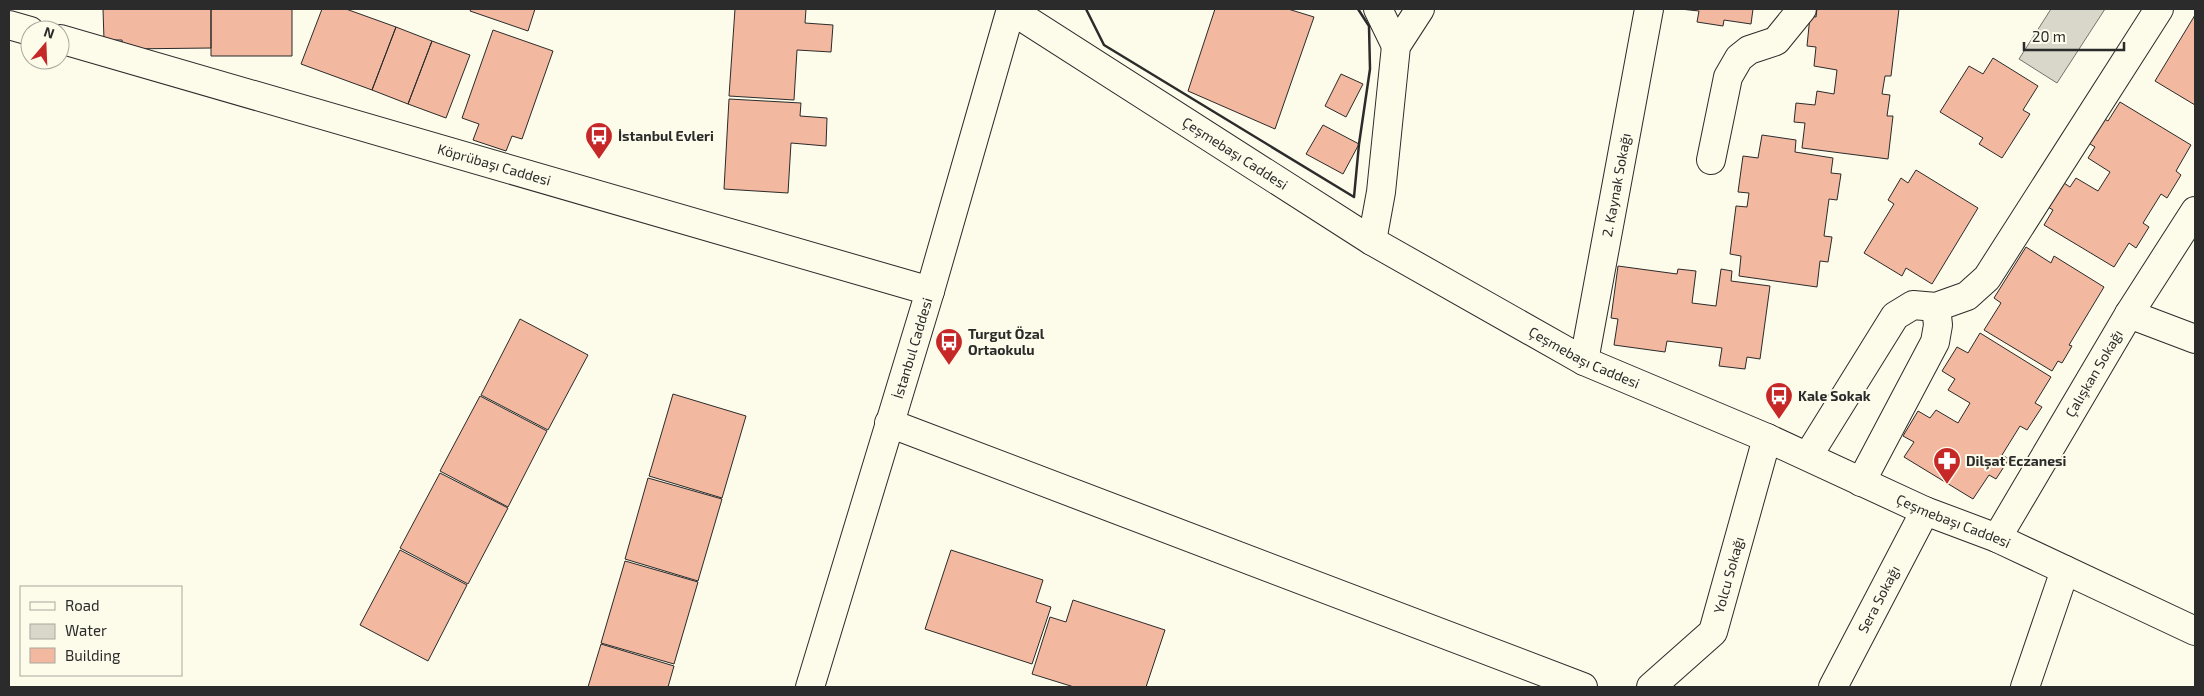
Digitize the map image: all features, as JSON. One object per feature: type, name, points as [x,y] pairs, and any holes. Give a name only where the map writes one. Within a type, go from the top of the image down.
[{"type":"street","points":[[1378,9],[1396,46]]},
{"type":"street","points":[[1372,241],[1381,192],[1396,46],[1420,9]]},
{"type":"street","name":"2. Kaynak Sokağı","points":[[1584,361],[1649,9]]},
{"type":"street","points":[[1711,160],[1728,77],[1739,58],[1749,50],[1776,40],[1802,9]]},
{"type":"street","points":[[1808,456],[1894,316],[1913,305],[1936,307],[1967,296],[1987,278],[2159,9]]},
{"type":"street","name":"Çeşmebaşı Caddesi","points":[[1011,10],[1372,241],[1584,361],[1808,456],[1925,512],[1998,538],[2195,631]]},
{"type":"street","name":"İstanbul Caddesi","points":[[810,687],[930,291],[1011,10]]},
{"type":"street","name":"Köprübaşı Caddesi","points":[[70,42],[930,291]]},
{"type":"street","name":"Çalışkan Sokağı","points":[[1998,538],[2129,314],[2195,211]]},
{"type":"street","points":[[1861,482],[1936,342],[1938,325],[1936,307]]},
{"type":"street","points":[[2129,314],[2195,339]]},
{"type":"street","points":[[889,423],[1583,687]]},
{"type":"street","name":"Yolcu Sokağı","points":[[1651,687],[1713,632],[1767,438]]},
{"type":"street","name":"Sera Sokağı","points":[[1833,687],[1925,512]]},
{"type":"street","points":[[2025,687],[2065,570]]},
{"type":"water","points":[[2051,9],[2105,9],[2057,83],[2019,59]]},
{"type":"building","points":[[103,9],[211,9],[211,48],[123,49],[122,40],[104,40]]},
{"type":"building","points":[[211,9],[292,9],[292,56],[211,56]]},
{"type":"building","points":[[322,9],[346,9],[396,27],[372,90],[301,64]]},
{"type":"building","points":[[471,9],[535,9],[528,31],[470,11]]},
{"type":"building","points":[[735,9],[806,9],[805,23],[833,25],[831,52],[797,50],[794,100],[729,96]]},
{"type":"building","points":[[1215,9],[1288,9],[1314,17],[1275,129],[1188,91]]},
{"type":"building","points":[[1680,9],[1753,9],[1751,24],[1724,20],[1723,26],[1697,22],[1699,11]]},
{"type":"building","points":[[1817,9],[1899,9],[1891,76],[1885,76],[1882,94],[1890,95],[1887,116],[1893,116],[1888,159],[1802,148],[1805,123],[1794,122],[1796,103],[1815,105],[1817,91],[1834,94],[1837,70],[1814,66],[1816,47],[1807,46],[1810,16],[1816,17]]},
{"type":"building","points":[[2195,15],[2195,105],[2155,81]]},
{"type":"building","points":[[396,27],[432,41],[408,104],[372,90]]},
{"type":"building","points":[[493,30],[553,51],[522,139],[512,136],[506,151],[473,140],[479,124],[462,118]]},
{"type":"building","points":[[432,41],[470,55],[446,118],[408,104]]},
{"type":"building","points":[[1993,58],[2038,86],[2023,110],[2030,114],[2002,158],[1979,144],[1983,138],[1940,112],[1969,66],[1983,74]]},
{"type":"building","points":[[1341,74],[1363,84],[1346,117],[1325,106]]},
{"type":"building","points":[[729,99],[801,103],[800,116],[827,118],[826,146],[791,143],[788,193],[724,189]]},
{"type":"building","points":[[2120,102],[2191,145],[2176,171],[2181,175],[2167,198],[2161,194],[2143,223],[2149,227],[2136,248],[2129,243],[2114,267],[2044,225],[2053,210],[2043,204],[2058,179],[2070,187],[2076,178],[2098,191],[2110,172],[2088,158],[2095,147],[2082,139],[2097,115],[2108,121]]},
{"type":"building","points":[[1323,125],[1359,144],[1343,174],[1306,154]]},
{"type":"building","points":[[1762,135],[1796,140],[1795,152],[1833,158],[1831,173],[1841,174],[1837,200],[1829,199],[1824,236],[1832,237],[1828,262],[1820,261],[1817,287],[1739,276],[1741,256],[1730,254],[1736,206],[1747,207],[1749,193],[1738,192],[1743,156],[1758,158]]},
{"type":"building","points":[[1916,170],[1978,208],[1932,284],[1906,268],[1902,276],[1864,253],[1894,204],[1888,200],[1901,178],[1908,183]]},
{"type":"building","points":[[2026,247],[2051,263],[2054,256],[2104,287],[2069,345],[2072,346],[2062,363],[2058,361],[2052,371],[1984,330],[2001,303],[1994,298]]},
{"type":"building","points":[[1618,266],[1677,274],[1678,269],[1696,271],[1692,303],[1716,306],[1721,269],[1732,271],[1731,281],[1770,286],[1760,359],[1747,357],[1745,369],[1719,366],[1722,348],[1667,341],[1665,352],[1614,345],[1618,319],[1611,318]]},
{"type":"building","points":[[520,319],[588,355],[548,430],[481,395]]},
{"type":"building","points":[[1980,333],[2051,377],[2035,403],[2042,407],[2027,430],[2020,426],[2002,455],[2009,459],[1996,479],[1989,475],[1973,499],[1904,457],[1914,442],[1903,436],[1918,411],[1930,418],[1936,410],[1958,423],[1970,403],[1948,390],[1955,379],[1942,371],[1957,347],[1968,353]]},
{"type":"building","points":[[673,394],[746,416],[722,498],[649,476]]},
{"type":"building","points":[[480,396],[547,431],[508,507],[440,471]]},
{"type":"building","points":[[440,473],[508,508],[468,584],[400,548]]},
{"type":"building","points":[[648,478],[722,499],[698,581],[625,559]]},
{"type":"building","points":[[400,550],[467,585],[428,661],[360,625]]},
{"type":"building","points":[[951,550],[1043,580],[1036,602],[1051,607],[1032,664],[925,629]]},
{"type":"building","points":[[625,561],[698,582],[674,664],[601,643]]},
{"type":"building","points":[[1073,600],[1165,630],[1146,687],[1074,687],[1032,674],[1050,617],[1066,622]]},
{"type":"building","points":[[601,644],[674,666],[668,687],[588,687]]},
{"type":"wall","points":[[1086,9],[1104,45],[1354,197],[1359,144],[1370,69],[1369,26],[1358,9]]},
{"type":"place","name":"İstanbul Evleri","points":[[599,160]]},
{"type":"place","name":"Turgut Özal Ortaokulu","points":[[949,366]]},
{"type":"place","name":"Kale Sokak","points":[[1779,420]]},
{"type":"place","name":"Dilşat Eczanesi","points":[[1947,485]]}]
